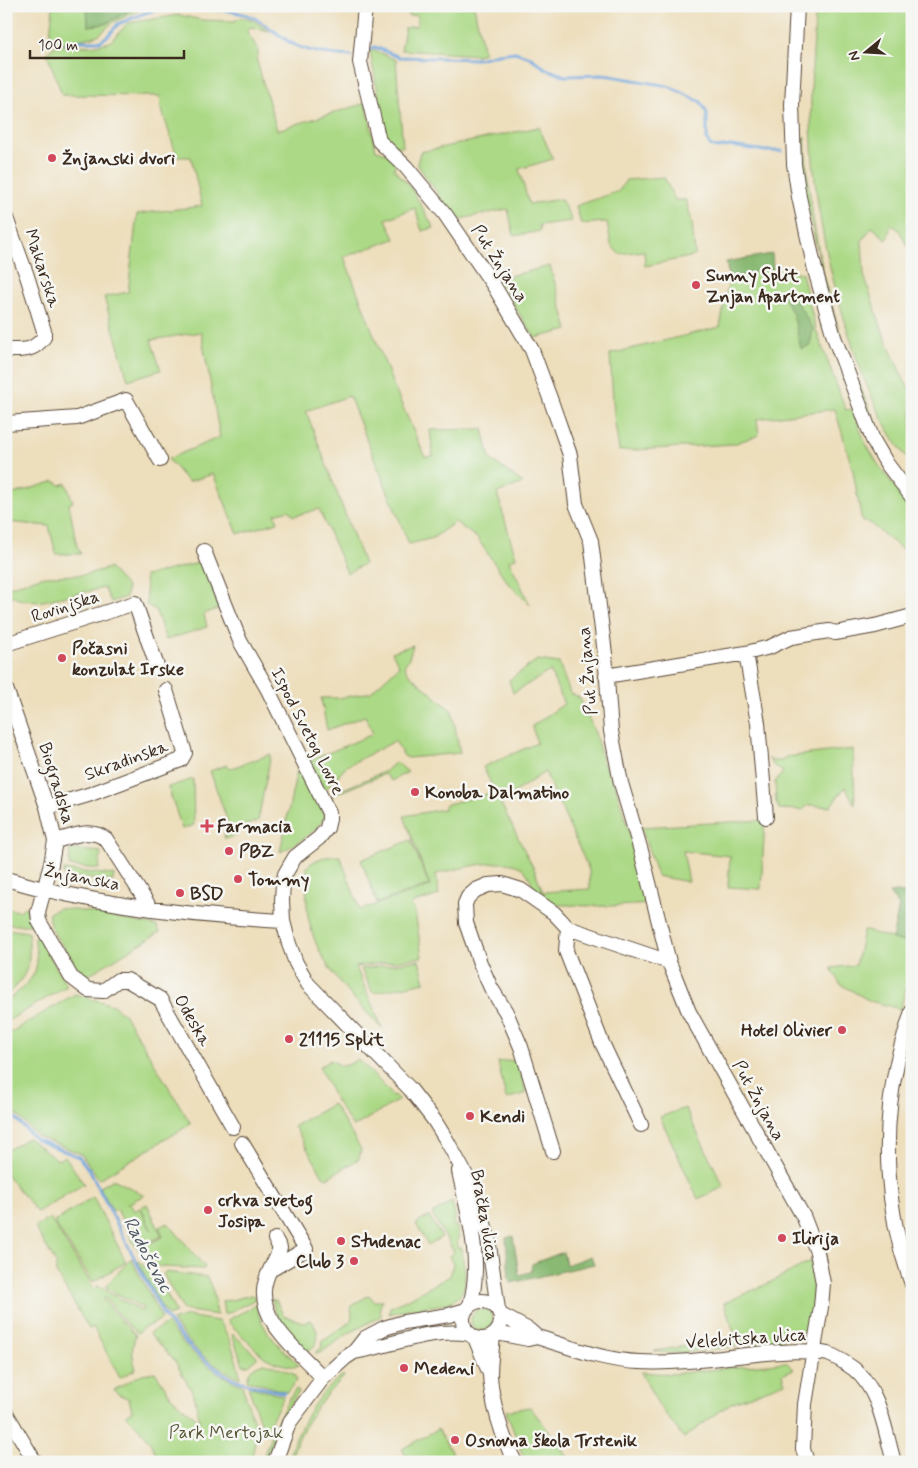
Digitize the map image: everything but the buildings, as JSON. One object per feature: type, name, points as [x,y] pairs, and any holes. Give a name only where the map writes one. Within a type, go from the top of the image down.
[{"type":"street","name":"Put Žnjana","points":[[365,6],[360,62],[378,141],[406,167],[445,214],[494,286],[532,350],[552,401],[570,455],[576,504],[591,541],[611,731],[621,783],[641,851],[669,962],[689,1012],[804,1218],[817,1252],[823,1283],[821,1307],[805,1404],[803,1449],[807,1462]]},
{"type":"street","points":[[797,6],[792,105],[793,146],[796,182],[815,270],[834,337],[873,440],[887,464],[912,496]]},
{"type":"street","name":"Makarska","points":[[6,218],[44,331],[44,337],[36,346],[29,350],[6,350]]},
{"type":"street","points":[[6,423],[77,418],[126,400],[160,460]]},
{"type":"street","name":"Ispod Svetog Lovre","points":[[204,551],[240,641],[267,688],[329,813],[327,828],[319,838],[294,857],[285,874],[282,892],[283,921]]},
{"type":"street","name":"Rovinjska","points":[[6,644],[135,603],[158,669]]},
{"type":"street","points":[[606,676],[746,653],[770,647],[791,637],[829,632],[836,633],[875,626],[912,616]]},
{"type":"street","points":[[746,653],[758,722],[766,817]]},
{"type":"street","name":"Biogradska","points":[[6,689],[47,807],[55,841],[51,864],[43,890]]},
{"type":"street","name":"Skradinska","points":[[47,807],[182,760],[185,753],[166,690]]},
{"type":"street","points":[[55,841],[87,832],[98,833],[106,839],[152,909]]},
{"type":"street","name":"Žnjanska","points":[[6,878],[43,890],[152,909],[283,921]]},
{"type":"street","points":[[553,1151],[521,1047],[506,1012],[491,988],[480,964],[466,922],[465,904],[468,898],[476,890],[488,884],[502,884],[521,890],[554,913],[568,928],[669,962]]},
{"type":"street","name":"Odeska","points":[[43,890],[38,912],[39,921],[71,977],[88,990],[102,991],[118,980],[127,980],[160,999],[233,1127]]},
{"type":"street","name":"Bračka ulica","points":[[283,921],[294,958],[308,984],[410,1089],[434,1120],[473,1188],[488,1238],[499,1312]]},
{"type":"street","points":[[568,928],[566,951],[602,1043],[641,1125]]},
{"type":"street","points":[[912,1011],[897,1062],[888,1131],[888,1172],[897,1237],[912,1284]]},
{"type":"street","points":[[242,1142],[306,1249],[271,1270]]},
{"type":"street","name":"Bračka ulica","points":[[456,1160],[471,1227],[474,1254],[476,1280],[468,1308]]},
{"type":"street","points":[[276,1240],[280,1248],[266,1280],[263,1297],[268,1315],[279,1331],[324,1378]]},
{"type":"street","points":[[275,1462],[289,1423],[324,1378],[344,1358],[354,1352],[365,1338],[384,1328],[404,1322],[449,1315],[482,1301],[494,1305],[499,1312],[501,1325],[494,1335],[490,1375]]},
{"type":"street","points":[[468,1308],[464,1323],[490,1375],[502,1430],[515,1462]]},
{"type":"street","name":"Velebitska ulica","points":[[499,1312],[537,1337],[609,1359],[666,1363],[775,1352],[813,1352],[829,1355],[841,1360],[864,1379],[878,1405],[894,1462]]},
{"type":"street","points":[[354,1352],[425,1336],[460,1332],[487,1338],[494,1335]]},
{"type":"street","name":"Velebitska ulica","points":[[494,1335],[528,1339],[537,1337]]},
{"type":"street","points":[[6,1413],[35,1462]]},
{"type":"green space","points":[[53,6],[87,6],[89,26],[105,24],[139,6],[142,6],[142,9],[112,23],[100,34],[93,37],[54,44],[50,35]]},
{"type":"green space","points":[[87,6],[139,6],[105,24],[88,26]]},
{"type":"green space","points":[[410,6],[474,6],[484,53],[477,55],[401,50],[405,28],[417,26],[417,15],[408,16]]},
{"type":"green space","points":[[815,6],[912,6],[912,255],[899,230],[891,224],[887,240],[872,227],[862,241],[864,275],[885,338],[912,393],[912,464],[890,433],[865,382],[839,302],[826,249],[817,194],[812,139],[811,86]]},
{"type":"green space","points":[[179,15],[202,20],[234,21],[241,17],[251,19],[270,31],[250,27],[247,32],[258,49],[258,56],[256,58],[277,130],[366,103],[376,150],[384,152],[396,161],[394,169],[410,186],[434,228],[422,231],[415,208],[386,219],[395,239],[344,257],[394,387],[425,457],[433,456],[430,430],[483,429],[490,459],[523,483],[497,493],[516,558],[509,560],[530,605],[508,583],[477,538],[455,522],[433,538],[409,544],[349,396],[306,411],[364,564],[347,573],[319,509],[294,516],[289,510],[275,514],[278,522],[238,534],[213,474],[188,482],[168,459],[220,437],[201,332],[151,340],[161,370],[128,380],[104,297],[128,292],[137,214],[202,206],[191,157],[177,157],[161,107],[160,96],[62,95],[47,53],[56,45],[92,46],[110,42],[128,23]]},
{"type":"green space","points":[[374,50],[396,60],[403,147],[389,145],[380,133],[381,109],[370,52]]},
{"type":"green space","points":[[539,127],[553,159],[519,169],[529,204],[561,199],[572,221],[539,225],[540,231],[514,236],[508,209],[456,220],[417,164],[420,152]]},
{"type":"green space","points":[[803,137],[805,137],[807,169],[816,233],[829,297],[838,328],[861,389],[871,413],[892,450],[885,453],[854,377],[826,292],[800,170]]},
{"type":"green space","points":[[664,177],[675,200],[686,200],[692,222],[695,256],[645,266],[644,251],[619,254],[611,245],[607,222],[581,224],[576,206],[619,191],[626,180]]},
{"type":"green space","points":[[772,254],[773,268],[729,279],[726,262]]},
{"type":"green space","points":[[550,266],[568,330],[535,338],[497,279]]},
{"type":"green space","points":[[773,268],[802,273],[816,330],[846,410],[852,409],[866,444],[878,464],[912,510],[912,557],[868,522],[862,522],[853,471],[835,409],[757,419],[759,435],[733,444],[619,451],[614,416],[610,354],[720,327],[729,279]]},
{"type":"green space","points":[[787,285],[813,329],[810,346],[801,349],[793,314],[781,294]]},
{"type":"green space","points":[[55,481],[60,485],[66,483],[73,502],[69,504],[77,546],[81,554],[56,554],[49,526],[6,522],[6,495]]},
{"type":"green space","points":[[202,562],[220,608],[204,614],[207,627],[166,640],[155,609],[147,606],[145,576]]},
{"type":"green space","points":[[109,568],[127,587],[126,597],[111,602],[104,588],[38,602],[18,599],[11,595],[6,632],[6,588],[44,576],[83,575]]},
{"type":"green space","points":[[413,645],[404,666],[409,674],[452,711],[460,753],[408,758],[404,756],[395,741],[347,766],[324,791],[309,761],[373,734],[365,716],[327,730],[321,698],[341,698],[371,692],[399,666],[392,652]]},
{"type":"green space","points":[[537,660],[559,663],[570,693],[580,698],[595,733],[603,763],[615,785],[651,904],[600,906],[550,903],[539,896],[525,871],[518,866],[508,863],[482,864],[436,874],[439,895],[411,904],[415,911],[422,957],[356,967],[382,1028],[339,981],[321,955],[308,918],[307,867],[322,858],[340,856],[360,910],[430,886],[404,816],[444,809],[444,805],[495,792],[483,767],[537,743],[532,726],[564,704],[550,671],[513,693],[509,680]],"holes":[[[545,772],[589,870],[590,889],[543,892],[535,871],[500,802]]]},
{"type":"green space","points":[[853,749],[855,805],[845,787],[830,807],[809,805],[802,810],[779,809],[776,802],[775,782],[783,772],[773,765],[768,758],[772,761],[782,761],[785,757]]},
{"type":"green space","points":[[271,754],[258,821],[235,829],[237,835],[225,839],[224,834],[231,831],[210,771],[227,765],[229,769]]},
{"type":"green space","points":[[299,760],[325,817],[316,829],[305,838],[280,852]]},
{"type":"green space","points":[[396,762],[408,772],[391,781],[385,774],[335,794],[331,798],[334,811],[330,810],[330,798],[334,793],[386,771]]},
{"type":"green space","points":[[193,779],[194,825],[182,829],[168,787]]},
{"type":"green space","points":[[765,820],[761,889],[728,887],[730,856],[683,851],[689,882],[657,876],[641,827]]},
{"type":"green space","points":[[411,840],[429,885],[377,903],[361,860]]},
{"type":"green space","points":[[70,849],[101,852],[99,869],[69,866]]},
{"type":"green space","points":[[64,870],[114,875],[113,881],[64,876]]},
{"type":"green space","points":[[889,893],[912,894],[912,944],[892,939],[899,906]]},
{"type":"green space","points":[[24,907],[27,908],[31,925],[6,923],[6,909],[20,911]]},
{"type":"green space","points":[[59,908],[90,912],[157,926],[160,932],[85,977],[72,963],[73,960],[50,925],[49,913]]},
{"type":"green space","points":[[6,929],[28,932],[29,960],[20,981],[6,995]]},
{"type":"green space","points":[[863,930],[912,944],[912,971],[900,1009],[870,1001],[840,984],[831,968],[856,965]]},
{"type":"green space","points":[[36,933],[67,986],[6,1022],[6,1001],[31,979],[34,973],[37,961]]},
{"type":"green space","points":[[419,960],[425,982],[373,993],[361,969]]},
{"type":"green space","points":[[75,994],[113,1005],[125,1015],[191,1124],[99,1179],[81,1154],[37,1136],[6,1101],[6,1035]]},
{"type":"green space","points":[[358,1059],[392,1096],[394,1095],[399,1100],[353,1127],[336,1101],[319,1067],[331,1060],[341,1066],[348,1065]]},
{"type":"green space","points":[[517,1060],[526,1093],[506,1099],[498,1062]]},
{"type":"green space","points":[[333,1104],[361,1149],[359,1159],[327,1178],[323,1176],[294,1126]]},
{"type":"green space","points":[[685,1108],[724,1187],[698,1199],[660,1117]]},
{"type":"green space","points":[[28,1138],[58,1160],[65,1156],[84,1184],[37,1212],[6,1174],[6,1151]]},
{"type":"green space","points":[[112,1180],[144,1195],[126,1205],[130,1203],[134,1211],[140,1208],[151,1230],[141,1207],[147,1204],[162,1236],[136,1248],[117,1209],[113,1211],[100,1187]]},
{"type":"green space","points":[[93,1197],[126,1262],[93,1282],[54,1222]]},
{"type":"green space","points":[[452,1202],[456,1219],[454,1220],[455,1227],[457,1227],[459,1240],[457,1240],[458,1248],[461,1248],[465,1273],[465,1282],[461,1294],[451,1302],[444,1304],[389,1314],[390,1307],[450,1276],[453,1264],[449,1256],[454,1252],[432,1214]]},
{"type":"green space","points":[[429,1216],[442,1237],[428,1245],[416,1224]]},
{"type":"green space","points":[[50,1218],[93,1289],[97,1287],[96,1285],[142,1311],[143,1308],[105,1287],[131,1258],[162,1319],[138,1333],[126,1323],[105,1298],[103,1299],[136,1335],[133,1352],[136,1369],[120,1378],[93,1327],[89,1329],[55,1271],[57,1270],[55,1267],[57,1265],[35,1227]]},
{"type":"green space","points":[[168,1223],[205,1267],[204,1269],[152,1265],[138,1249],[163,1237],[159,1227]]},
{"type":"green space","points":[[513,1236],[519,1275],[531,1272],[532,1264],[563,1252],[566,1265],[591,1256],[594,1264],[511,1283],[509,1279],[506,1238]]},
{"type":"green space","points":[[137,1260],[158,1276],[176,1313],[168,1316]]},
{"type":"green space","points":[[811,1261],[814,1307],[809,1324],[804,1331],[782,1339],[742,1346],[673,1353],[654,1351],[736,1338],[724,1303],[767,1284]]},
{"type":"green space","points":[[165,1272],[207,1277],[213,1291],[217,1315],[183,1310],[163,1274]]},
{"type":"green space","points":[[251,1295],[255,1296],[256,1299],[224,1314],[222,1301]]},
{"type":"green space","points":[[369,1295],[374,1301],[383,1301],[380,1306],[381,1316],[346,1335],[320,1353],[315,1353],[321,1348],[323,1341],[350,1322],[352,1317],[351,1306]]},
{"type":"green space","points":[[272,1300],[276,1300],[283,1315],[305,1323],[311,1320],[316,1328],[318,1337],[312,1348],[307,1351],[285,1329],[277,1316]]},
{"type":"green space","points":[[257,1305],[262,1323],[267,1331],[299,1365],[294,1367],[276,1363],[264,1357],[228,1322],[229,1319]]},
{"type":"green space","points":[[482,1309],[490,1312],[493,1320],[490,1328],[482,1331],[474,1328],[471,1320],[474,1312]]},
{"type":"green space","points":[[187,1316],[218,1321],[222,1325],[238,1365],[240,1378],[210,1361],[186,1338],[172,1321]]},
{"type":"green space","name":"Park Mertojak","points":[[167,1324],[201,1360],[220,1374],[242,1385],[257,1432],[251,1462],[161,1462],[146,1436],[126,1415],[132,1411],[129,1399],[114,1390],[142,1374],[155,1372],[173,1399],[200,1421],[194,1395],[175,1361],[149,1333]]},
{"type":"green space","points":[[233,1334],[257,1356],[249,1365],[243,1365]]},
{"type":"green space","points":[[786,1362],[794,1369],[782,1374],[785,1383],[731,1403],[684,1438],[659,1406],[641,1372],[670,1374]]},
{"type":"green space","points":[[265,1363],[293,1373],[297,1380],[287,1392],[247,1380],[253,1368]]},
{"type":"green space","points":[[343,1375],[344,1377],[318,1405],[299,1438],[290,1462],[287,1462],[296,1437],[315,1403]]},
{"type":"green space","points":[[248,1386],[284,1396],[265,1432],[262,1428]]},
{"type":"green space","points":[[297,1389],[299,1391],[279,1425],[265,1462],[262,1462],[276,1425]]},
{"type":"green space","points":[[530,1407],[571,1462],[527,1462],[506,1411]]},
{"type":"green space","points":[[438,1429],[457,1462],[409,1462],[402,1449]]},
{"type":"waterway","points":[[66,44],[77,41],[101,41],[118,24],[168,6]]},
{"type":"waterway","points":[[195,6],[245,14],[264,23],[285,40],[297,46],[324,53],[351,56]]},
{"type":"waterway","points":[[367,50],[375,47],[399,57],[478,59],[515,52],[530,57],[546,69],[565,76],[605,75],[668,86],[701,102],[707,113],[707,140],[710,145],[716,148],[731,146],[766,151],[782,151]]},
{"type":"waterway","name":"Radoševac","points":[[6,1108],[35,1139],[79,1157],[90,1171],[163,1314],[192,1348],[218,1370],[234,1379],[284,1393]]},
{"type":"place","name":"Žnjanski dvori","points":[[52,158]]},
{"type":"place","name":"Sunny Split Znjan Apartment","points":[[696,285]]},
{"type":"place","name":"Počasni konzulat Irske","points":[[62,658]]},
{"type":"place","name":"Konoba Dalmatino","points":[[415,792]]},
{"type":"place","name":"Farmacia","points":[[207,826]]},
{"type":"place","name":"PBZ","points":[[229,851]]},
{"type":"place","name":"Tommy","points":[[238,879]]},
{"type":"place","name":"BSD","points":[[180,893]]},
{"type":"place","name":"Hotel Olivier","points":[[842,1030]]},
{"type":"place","name":"21115 Split","points":[[289,1039]]},
{"type":"place","name":"Kendi","points":[[470,1116]]},
{"type":"place","name":"crkva svetog Josipa","points":[[208,1210]]},
{"type":"place","name":"Ilirija","points":[[782,1238]]},
{"type":"place","name":"Studenac","points":[[341,1241]]},
{"type":"place","name":"Club 3","points":[[354,1261]]},
{"type":"place","name":"Medeni","points":[[404,1368]]},
{"type":"place","name":"Osnovna škola Trstenik","points":[[455,1440]]}]
